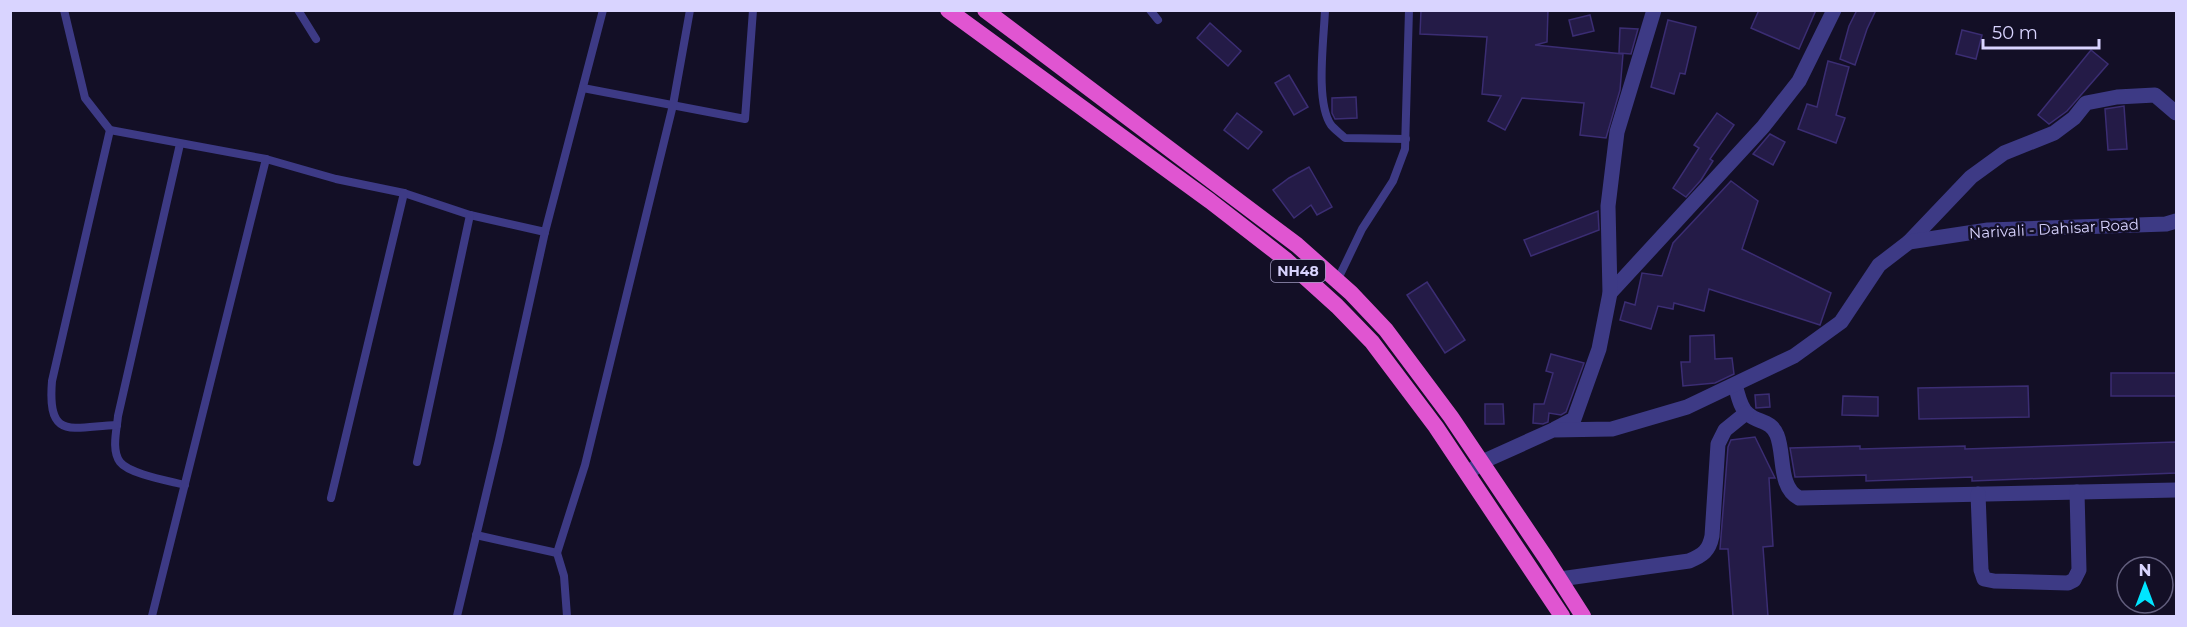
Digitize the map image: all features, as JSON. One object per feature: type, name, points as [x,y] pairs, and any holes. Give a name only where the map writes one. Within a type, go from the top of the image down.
[{"type":"highway","name":"NH48","points":[[948,10],[1210,201],[1285,259],[1337,306],[1372,342],[1436,427],[1562,616]]},
{"type":"highway","name":"NH48","points":[[991,12],[1297,245],[1386,330],[1482,462],[1583,616]]},
{"type":"highway","points":[[1514,543],[1530,534]]},
{"type":"street","points":[[1553,430],[1574,419],[1599,349],[1610,293],[1608,206],[1617,132],[1654,10]]},
{"type":"street","points":[[1610,293],[1763,127],[1798,81],[1834,10]]},
{"type":"street","points":[[1910,242],[1971,177],[2004,153],[2054,133],[2074,118],[2086,103],[2117,97],[2155,95],[2176,113]]},
{"type":"street","name":"Narivali - Dahisar Road","points":[[1467,474],[1482,462],[1553,430],[1612,429],[1687,407],[1794,357],[1841,322],[1879,265],[1910,242],[1988,230],[2166,224],[2176,221]]},
{"type":"street","points":[[1735,385],[1746,413],[1770,425],[1777,433],[1787,486],[1793,495],[1799,498],[2176,489]]},
{"type":"street","points":[[1560,579],[1689,561],[1704,554],[1710,547],[1712,536],[1718,444],[1725,430],[1746,413]]},
{"type":"street","points":[[1978,494],[1981,570],[1984,579],[2068,583],[2074,580],[2079,570],[2077,492]]},
{"type":"lane","points":[[64,10],[86,98],[110,130],[266,159],[336,179],[404,193],[470,215],[545,232]]},
{"type":"lane","points":[[298,10],[316,39]]},
{"type":"lane","points":[[457,616],[545,232],[603,10]]},
{"type":"lane","points":[[567,616],[564,576],[557,553],[585,465],[673,105],[690,10]]},
{"type":"lane","points":[[583,88],[745,119],[753,10]]},
{"type":"lane","points":[[1150,10],[1158,20]]},
{"type":"lane","points":[[1325,10],[1323,104],[1331,125],[1345,138],[1406,139]]},
{"type":"lane","points":[[1337,281],[1362,229],[1393,181],[1405,149],[1409,10]]},
{"type":"lane","points":[[110,130],[52,381],[51,401],[52,413],[57,421],[66,428],[117,425]]},
{"type":"lane","points":[[180,144],[117,425],[115,445],[119,461],[128,468],[185,486]]},
{"type":"lane","points":[[152,616],[266,159]]},
{"type":"lane","points":[[332,498],[404,193]]},
{"type":"lane","points":[[417,462],[470,215]]},
{"type":"lane","points":[[476,535],[557,553]]},
{"type":"building","points":[[1421,10],[1548,10],[1547,42],[1535,45],[1623,54],[1620,90],[1606,138],[1580,135],[1584,103],[1522,98],[1505,130],[1488,121],[1501,96],[1482,94],[1487,37],[1420,34]]},
{"type":"building","points":[[1759,10],[1816,10],[1799,49],[1751,28]]},
{"type":"building","points":[[1857,10],[1876,10],[1855,65],[1840,59],[1849,26]]},
{"type":"building","points":[[1590,15],[1594,31],[1573,36],[1569,20]]},
{"type":"building","points":[[1668,20],[1696,27],[1685,74],[1680,73],[1674,94],[1651,87]]},
{"type":"building","points":[[1210,23],[1241,51],[1228,66],[1197,38]]},
{"type":"building","points":[[1620,28],[1638,29],[1631,54],[1619,53]]},
{"type":"building","points":[[1962,30],[1982,35],[1976,59],[1956,54]]},
{"type":"building","points":[[2091,50],[2108,64],[2067,111],[2049,124],[2038,115]]},
{"type":"building","points":[[1828,61],[1849,67],[1836,115],[1845,118],[1836,143],[1798,129],[1807,104],[1817,107]]},
{"type":"building","points":[[1289,75],[1308,107],[1294,115],[1275,83]]},
{"type":"building","points":[[1356,97],[1357,118],[1335,119],[1332,113],[1332,98]]},
{"type":"building","points":[[2124,106],[2127,149],[2108,150],[2105,109]]},
{"type":"building","points":[[1237,113],[1262,132],[1248,149],[1224,130]]},
{"type":"building","points":[[1717,113],[1734,125],[1710,159],[1713,161],[1701,180],[1686,197],[1673,188],[1699,148],[1694,145]]},
{"type":"building","points":[[1770,134],[1785,142],[1773,165],[1753,154]]},
{"type":"building","points":[[1309,167],[1332,207],[1317,215],[1311,205],[1294,218],[1273,190]]},
{"type":"building","points":[[1731,181],[1758,201],[1742,249],[1831,293],[1820,325],[1709,289],[1704,311],[1674,303],[1673,309],[1658,306],[1651,329],[1620,320],[1625,302],[1635,305],[1642,273],[1662,276],[1673,243]]},
{"type":"building","points":[[1598,211],[1599,230],[1531,256],[1524,240]]},
{"type":"building","points":[[1427,282],[1465,340],[1445,353],[1407,295]]},
{"type":"building","points":[[1714,335],[1715,359],[1732,358],[1734,374],[1715,383],[1683,386],[1681,362],[1690,362],[1690,336]]},
{"type":"building","points":[[1551,354],[1584,363],[1566,412],[1561,415],[1549,413],[1548,422],[1533,423],[1534,404],[1544,404],[1553,373],[1546,371]]},
{"type":"building","points":[[2111,373],[2176,373],[2176,396],[2111,396]]},
{"type":"building","points":[[2028,386],[2029,417],[1919,419],[1918,388]]},
{"type":"building","points":[[1769,394],[1770,407],[1756,408],[1755,395]]},
{"type":"building","points":[[1843,396],[1878,397],[1878,416],[1842,415]]},
{"type":"building","points":[[1485,404],[1503,404],[1504,424],[1485,424]]},
{"type":"building","points":[[1755,437],[1775,478],[1769,478],[1773,546],[1763,547],[1768,616],[1733,616],[1728,549],[1720,549],[1728,447],[1731,440]]},
{"type":"building","points":[[2176,442],[2176,473],[1972,481],[1972,477],[1866,481],[1866,475],[1795,477],[1790,448],[1965,446],[1965,449]]}]
